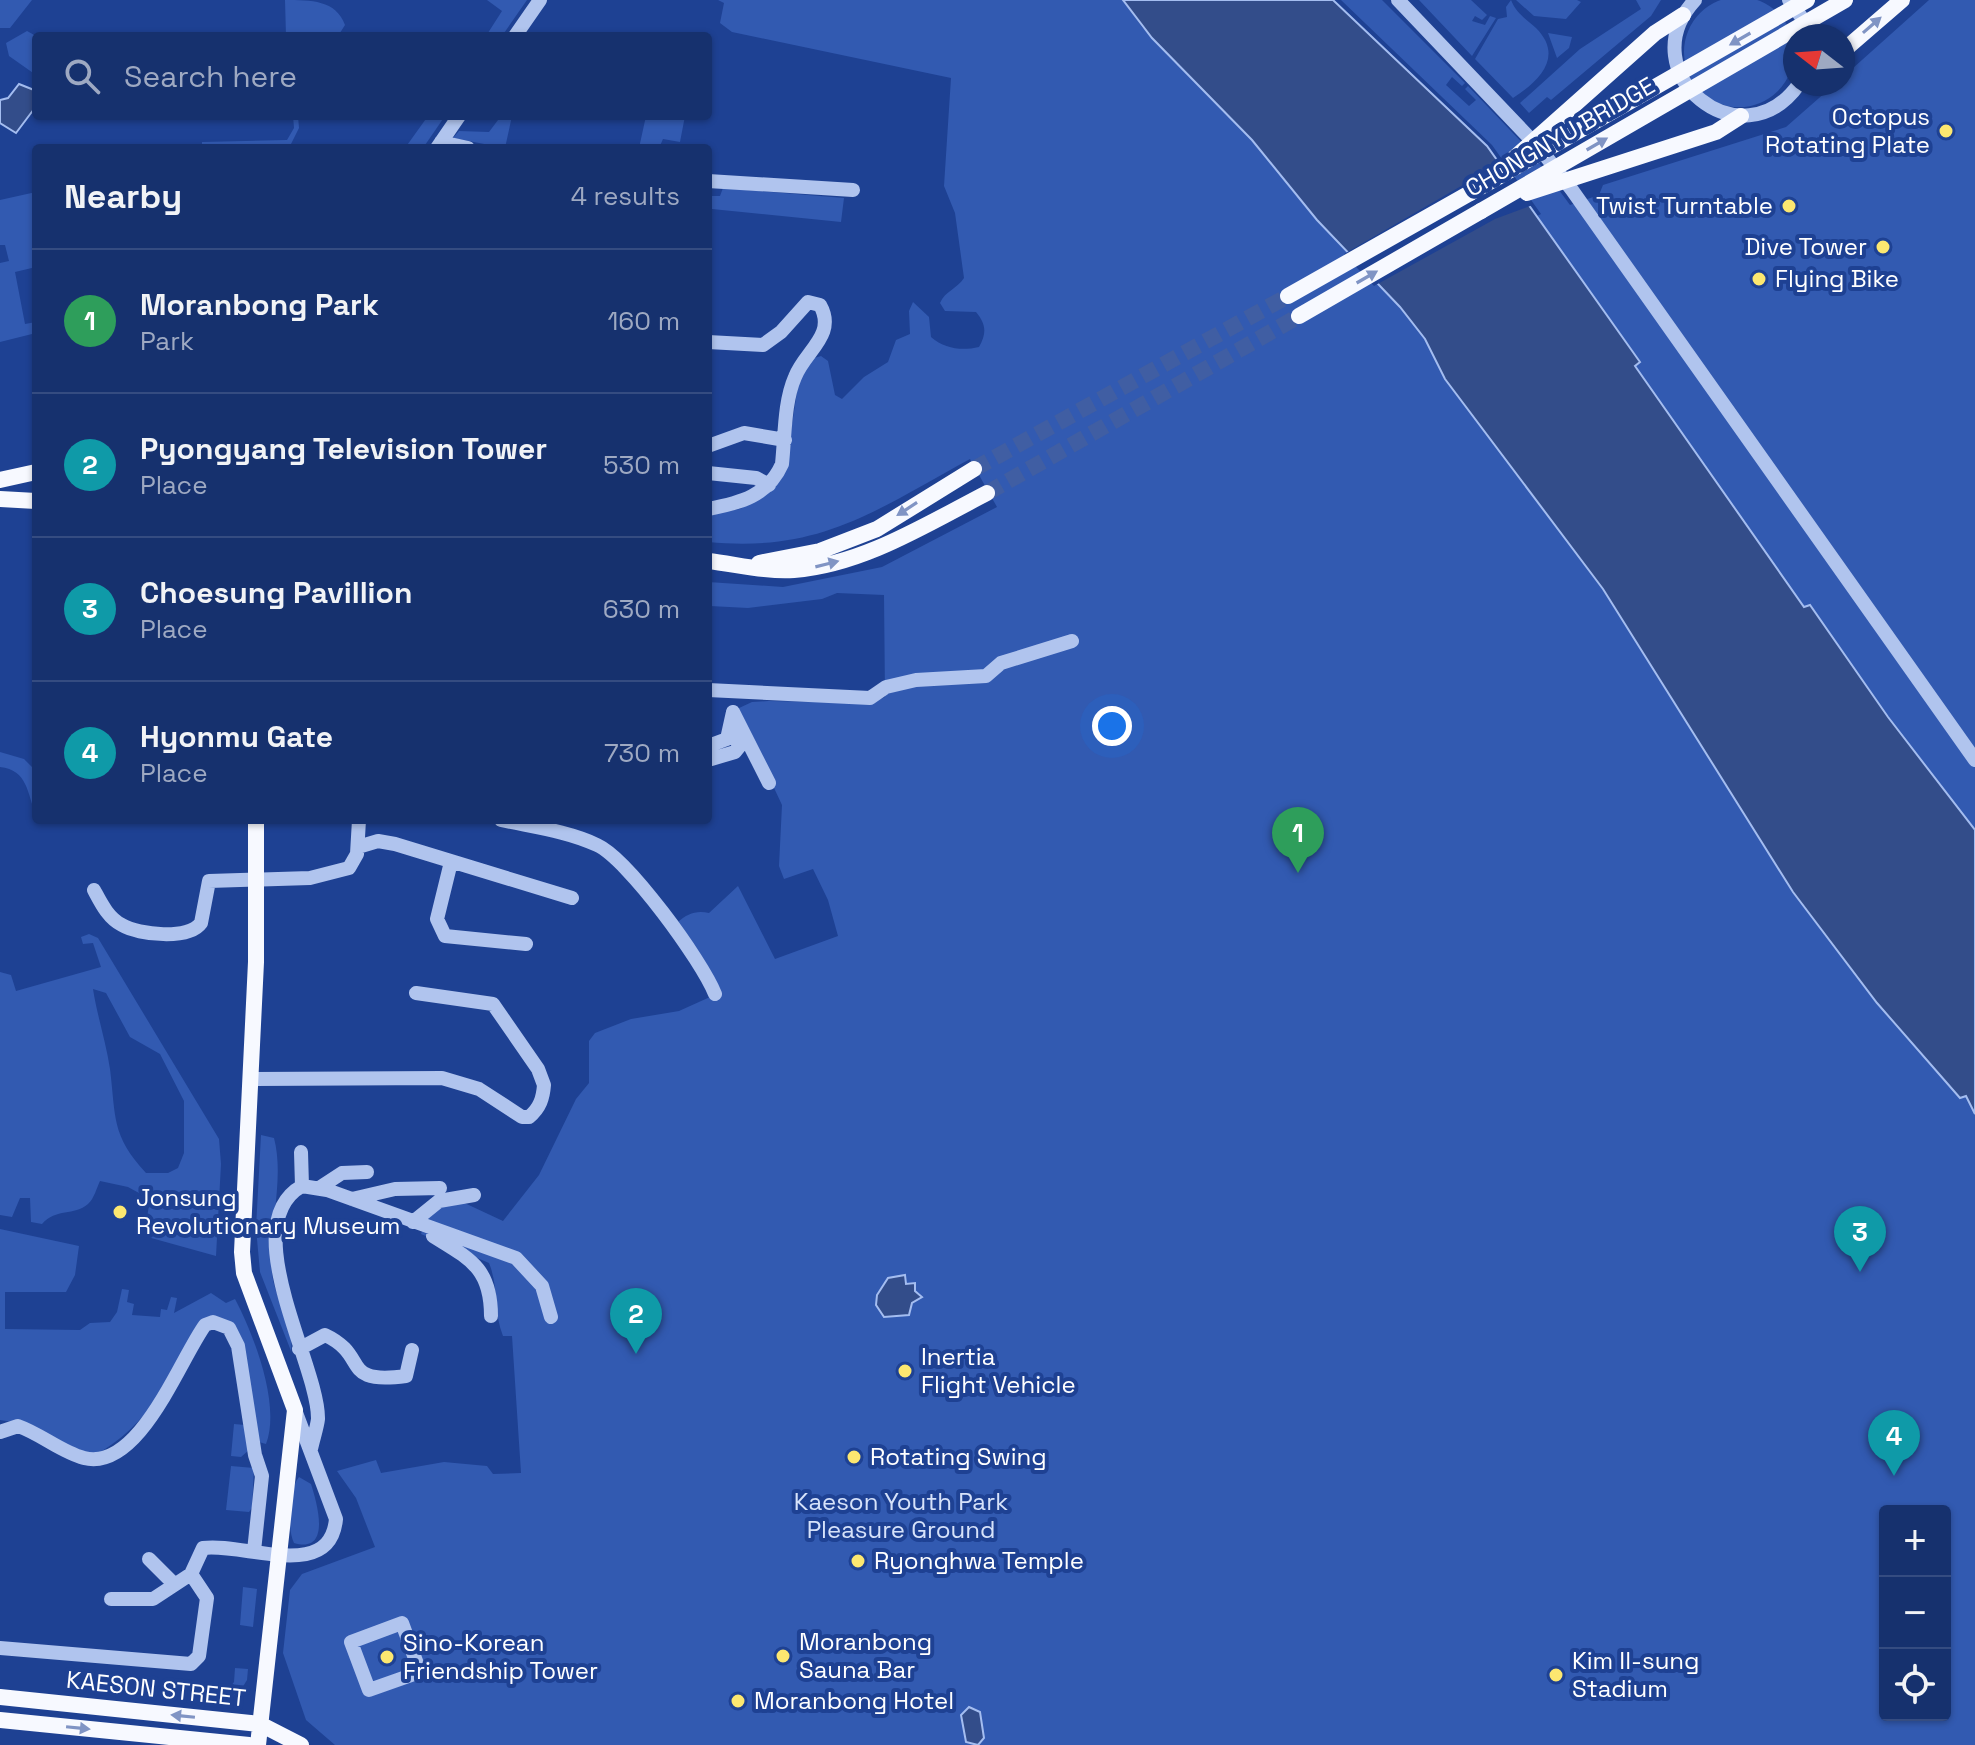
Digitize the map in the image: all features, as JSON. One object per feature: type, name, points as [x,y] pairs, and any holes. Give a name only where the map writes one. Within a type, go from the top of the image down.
[{"type":"main road","name":"CHONGNYU BRIDGE","points":[[1288,296],[1807,0]]},
{"type":"main road","name":"CHONGNYU BRIDGE","points":[[1299,316],[1845,0]]},
{"type":"main road","points":[[1855,41],[1902,0]]},
{"type":"main road","points":[[1470,193],[1655,33],[1683,15]]},
{"type":"main road","points":[[1481,211],[1716,132],[1741,116]]},
{"type":"main road","points":[[750,565],[846,542],[877,529],[974,469]]},
{"type":"main road","points":[[0,480],[32,473]]},
{"type":"main road","points":[[712,561],[791,570],[824,566],[885,544],[987,493]]},
{"type":"main road","points":[[0,499],[32,501]]},
{"type":"main road","points":[[256,824],[251,1079],[242,1237],[244,1273],[295,1410],[258,1745]]},
{"type":"main road","name":"KAESON STREET","points":[[0,1697],[260,1724],[301,1745]]},
{"type":"main road","name":"KAESON STREET","points":[[0,1720],[249,1745]]},
{"type":"street","points":[[518,32],[540,0]]},
{"type":"street","points":[[1398,0],[1541,150],[1572,190],[1975,760]]},
{"type":"street","points":[[1695,0],[1683,15],[1676,34],[1675,54],[1684,82],[1696,98],[1712,109],[1741,116],[1774,108],[1786,96]]},
{"type":"street","points":[[1789,0],[1804,24]]},
{"type":"street","points":[[440,144],[456,120]]},
{"type":"street","points":[[712,181],[853,190]]},
{"type":"street","points":[[712,342],[763,345],[781,332],[804,303],[820,305],[826,327],[795,376],[782,464],[769,485],[746,501],[712,508]]},
{"type":"street","points":[[712,445],[744,433],[785,440]]},
{"type":"street","points":[[712,473],[756,478],[769,485]]},
{"type":"street","points":[[712,690],[870,698],[891,684],[986,676],[1001,663],[1072,641]]},
{"type":"street","points":[[712,745],[727,739],[734,692]]},
{"type":"street","points":[[712,759],[735,752],[737,738],[732,720]]},
{"type":"street","points":[[732,720],[769,783]]},
{"type":"street","points":[[94,890],[120,925],[141,932],[189,932],[201,923],[209,881],[310,878],[349,868],[355,863],[359,824]]},
{"type":"street","points":[[530,824],[567,834],[604,849],[676,928],[715,994]]},
{"type":"street","points":[[358,847],[378,841],[572,898]]},
{"type":"street","points":[[451,862],[437,919],[445,936],[526,944]]},
{"type":"street","points":[[251,1079],[442,1078],[479,1089],[522,1117],[529,1117],[536,1111],[543,1099],[544,1085],[500,1009],[484,1000],[416,993]]},
{"type":"street","points":[[301,1152],[302,1186]]},
{"type":"street","points":[[319,1188],[342,1173],[367,1172]]},
{"type":"street","points":[[311,1449],[318,1417],[285,1307],[279,1274],[278,1239],[283,1201],[302,1186],[319,1188],[516,1258],[542,1286],[551,1317]]},
{"type":"street","points":[[351,1199],[395,1189],[440,1188]]},
{"type":"street","points":[[420,1224],[439,1201],[474,1195]]},
{"type":"street","points":[[420,1224],[433,1237],[476,1264],[485,1278],[491,1316]]},
{"type":"street","points":[[0,1432],[18,1426],[82,1458],[108,1457],[139,1434],[205,1325],[219,1323],[229,1328],[238,1346],[255,1455],[262,1476],[254,1551]]},
{"type":"street","points":[[299,1349],[325,1335],[351,1357],[366,1377],[377,1380],[406,1376],[412,1350]]},
{"type":"street","points":[[111,1599],[147,1601],[191,1574],[203,1548],[312,1554],[335,1536],[336,1519],[295,1410]]},
{"type":"street","points":[[149,1559],[174,1584]]},
{"type":"street","points":[[0,1648],[191,1664],[199,1656],[207,1598],[191,1574]]},
{"type":"street","points":[[402,1623],[420,1672],[369,1690],[351,1642],[402,1623]]},
{"type":"green space","points":[[1725,-1],[1753,-1],[1770,6],[1785,21],[1783,85],[1770,98],[1750,106],[1728,106],[1708,98],[1693,83],[1685,63],[1685,41],[1693,21],[1708,6]]},
{"type":"green space","points":[[0,0],[32,0],[10,28],[0,28]]},
{"type":"green space","points":[[285,0],[313,1],[329,6],[345,25],[341,32],[286,32]]},
{"type":"green space","points":[[487,0],[527,0],[505,32],[489,32],[502,11]]},
{"type":"green space","name":"Kaeson Youth Park Pleasure Ground","points":[[718,0],[1123,0],[1142,27],[1252,140],[1317,220],[1400,307],[1425,339],[1445,379],[1603,589],[1793,892],[1877,1003],[1966,1096],[1975,1114],[1975,1745],[335,1745],[306,1720],[283,1653],[290,1590],[302,1574],[375,1547],[356,1498],[337,1471],[376,1460],[381,1473],[444,1462],[487,1466],[493,1474],[521,1473],[512,1336],[503,1336],[500,1327],[489,1263],[421,1234],[425,1223],[420,1218],[458,1200],[503,1221],[539,1175],[576,1099],[589,1083],[589,1041],[595,1033],[631,1019],[679,1011],[710,997],[678,922],[685,917],[696,912],[709,913],[738,886],[775,959],[838,936],[828,900],[813,869],[784,879],[779,866],[782,805],[737,709],[752,702],[872,703],[885,697],[884,595],[837,593],[822,599],[748,608],[712,606],[712,582],[783,587],[882,567],[997,507],[970,459],[876,511],[816,534],[748,544],[712,542],[712,513],[740,509],[750,503],[786,463],[799,379],[811,359],[821,356],[828,361],[835,395],[842,399],[864,377],[888,362],[896,340],[910,334],[909,311],[913,302],[929,317],[931,337],[942,344],[960,349],[979,347],[984,333],[982,321],[976,312],[945,311],[940,303],[964,278],[955,213],[944,186],[951,78],[732,32],[720,23],[724,3]]},
{"type":"green space","points":[[1341,0],[1382,0],[1465,83],[1462,86],[1452,77],[1446,85],[1469,106],[1476,100],[1465,89],[1468,86],[1531,152],[1570,205],[1599,195],[1603,185],[1786,127],[1821,96],[1855,96],[1855,66],[1929,0],[1975,0],[1975,830],[1888,717],[1810,605],[1804,607],[1635,366],[1640,361],[1537,216],[1541,214],[1492,145]]},
{"type":"green space","points":[[1419,0],[1471,0],[1487,15],[1482,20],[1475,16],[1472,21],[1485,25],[1490,16],[1496,18],[1472,56]]},
{"type":"green space","points":[[1511,0],[1518,12],[1536,28],[1548,49],[1545,68],[1513,98],[1475,59],[1498,19],[1507,17],[1506,7]]},
{"type":"green space","points":[[1516,0],[1581,2],[1566,19],[1534,16]]},
{"type":"green space","points":[[1636,0],[1661,0],[1651,16],[1551,100],[1547,97],[1529,113],[1520,103],[1580,49],[1641,9]]},
{"type":"green space","points":[[27,31],[32,34],[32,72],[9,56],[6,43]]},
{"type":"green space","points":[[1548,33],[1572,37],[1569,48],[1557,58]]},
{"type":"green space","points":[[293,120],[298,120],[299,128],[291,144],[202,144],[287,140],[294,128]]},
{"type":"green space","points":[[425,120],[442,120],[426,144],[408,144]]},
{"type":"green space","points":[[498,120],[511,120],[506,144],[484,144],[453,138],[459,131],[489,132]]},
{"type":"green space","points":[[645,120],[684,120],[680,142],[663,139],[661,144],[640,144]]},
{"type":"green space","points":[[723,188],[844,198],[841,222],[712,209],[712,196],[720,196]]},
{"type":"green space","points":[[32,193],[32,268],[15,272],[25,324],[32,323],[32,334],[0,342],[0,263],[9,261],[5,245],[0,245],[0,200]]},
{"type":"green space","points":[[0,752],[24,759],[32,767],[32,803],[21,778],[9,769],[0,767]]},
{"type":"green space","points":[[89,934],[98,938],[219,1139],[221,1164],[216,1256],[144,1236],[150,1199],[128,1187],[100,1181],[94,1196],[83,1208],[53,1216],[42,1224],[31,1222],[30,1198],[20,1198],[12,1217],[0,1215],[0,972],[11,975],[16,991],[101,967],[93,943],[83,944],[81,937]],"holes":[[[93,989],[106,993],[130,1037],[160,1054],[184,1101],[184,1153],[178,1168],[168,1173],[146,1173],[126,1147],[117,1125],[108,1059]]]},
{"type":"green space","points":[[261,1135],[274,1138],[277,1154],[272,1273],[290,1332],[291,1351],[260,1272],[256,1228]]},
{"type":"green space","points":[[0,1229],[79,1246],[75,1275],[66,1292],[5,1292],[5,1329],[80,1330],[90,1323],[110,1322],[117,1312],[122,1289],[129,1290],[127,1302],[134,1304],[132,1315],[160,1317],[161,1309],[167,1310],[171,1297],[177,1298],[174,1313],[211,1293],[226,1303],[235,1299],[257,1350],[268,1390],[270,1428],[266,1444],[259,1442],[243,1344],[211,1318],[146,1413],[130,1430],[93,1456],[20,1423],[0,1420]]},
{"type":"green space","points":[[234,1424],[245,1425],[249,1450],[241,1457],[231,1456]]},
{"type":"green space","points":[[231,1466],[254,1468],[252,1508],[249,1512],[226,1510]]},
{"type":"green space","points":[[299,1477],[311,1484],[318,1514],[318,1534],[314,1541],[306,1544],[294,1543],[290,1529],[291,1500]]},
{"type":"green space","points":[[243,1587],[257,1589],[253,1627],[240,1625]]},
{"type":"green space","points":[[235,1668],[248,1669],[247,1680],[237,1696],[220,1701],[234,1682]]},
{"type":"shaded area","points":[[1123,0],[1333,0],[1487,146],[1640,362],[1635,366],[1804,607],[1810,605],[1888,717],[1975,830],[1975,1114],[1966,1096],[1960,1098],[1877,1003],[1793,892],[1603,589],[1445,379],[1425,339],[1400,307],[1317,220],[1252,140],[1152,38]]},
{"type":"shaded area","points":[[19,84],[32,89],[32,112],[16,133],[0,123],[0,100],[8,98]]},
{"type":"shaded area","points":[[905,1275],[906,1284],[915,1283],[915,1291],[922,1297],[912,1303],[909,1315],[884,1317],[876,1305],[877,1295],[888,1278]]},
{"type":"shaded area","points":[[969,1707],[980,1712],[984,1738],[978,1745],[966,1742],[961,1715]]},
{"type":"pier","points":[[1500,157],[1533,205],[1495,219],[1374,286],[1344,254],[1480,175]]},
{"type":"tunnel","points":[[974,469],[1288,296]]},
{"type":"tunnel","points":[[987,493],[1299,316]]},
{"type":"place","name":"Octopus Rotating Plate","points":[[1946,131]]},
{"type":"place","name":"Twist Turntable","points":[[1789,206]]},
{"type":"place","name":"Dive Tower","points":[[1883,247]]},
{"type":"place","name":"Flying Bike","points":[[1759,279]]},
{"type":"place","name":"Moranbong Park","points":[[1298,873]]},
{"type":"place","name":"Jonsung Revolutionary Museum","points":[[120,1212]]},
{"type":"place","name":"Choesung Pavillion","points":[[1860,1272]]},
{"type":"place","name":"Pyongyang Television Tower","points":[[636,1354]]},
{"type":"place","name":"Inertia Flight Vehicle","points":[[905,1371]]},
{"type":"place","name":"Rotating Swing","points":[[854,1457]]},
{"type":"place","name":"Hyonmu Gate","points":[[1894,1476]]},
{"type":"place","name":"Ryonghwa Temple","points":[[858,1561]]},
{"type":"place","name":"Moranbong Sauna Bar","points":[[783,1656]]},
{"type":"place","name":"Sino-Korean Friendship Tower","points":[[387,1657]]},
{"type":"place","name":"Kim Il-sung Stadium","points":[[1556,1675]]},
{"type":"place","name":"Moranbong Hotel","points":[[738,1701]]}]
